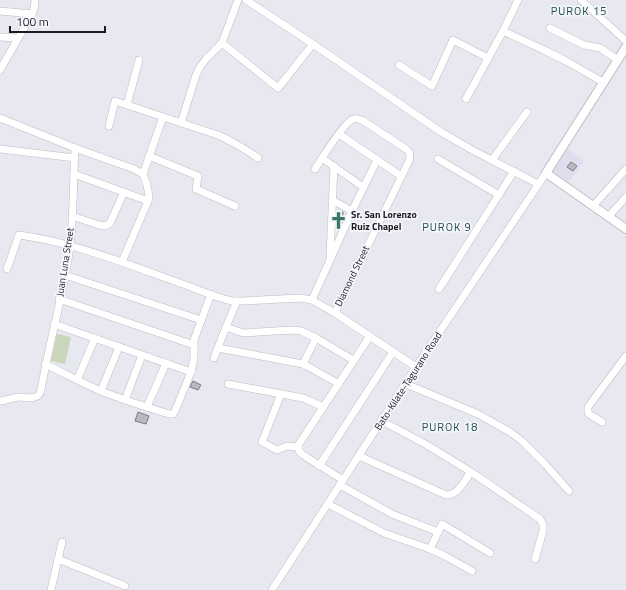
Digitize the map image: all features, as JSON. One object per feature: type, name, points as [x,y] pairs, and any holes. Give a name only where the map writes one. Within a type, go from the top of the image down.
[{"type":"main road","points":[[626,47],[546,173],[626,229]]},
{"type":"street","points":[[0,70],[2,62],[32,14],[35,0]]},
{"type":"street","points":[[181,123],[198,71],[206,59],[222,43],[238,0]]},
{"type":"street","points":[[246,0],[460,144],[538,184]]},
{"type":"street","points":[[466,99],[518,0]]},
{"type":"street","points":[[581,0],[626,41]]},
{"type":"street","points":[[0,11],[32,14]]},
{"type":"street","points":[[550,28],[584,45],[600,48],[618,60]]},
{"type":"street","points":[[503,31],[566,61],[603,82]]},
{"type":"street","points":[[0,37],[18,38]]},
{"type":"street","points":[[399,65],[432,86],[453,40],[488,58]]},
{"type":"street","points":[[222,43],[278,88],[313,44]]},
{"type":"street","points":[[128,105],[139,60]]},
{"type":"street","points":[[109,126],[115,102],[128,105],[228,140],[258,158]]},
{"type":"street","points":[[492,160],[527,112]]},
{"type":"street","points":[[142,174],[163,117]]},
{"type":"street","points":[[0,118],[75,148],[134,169],[142,174],[148,191],[148,201],[122,262]]},
{"type":"street","name":"Diamond Street","points":[[335,313],[410,158],[410,153],[406,149],[362,120],[353,119],[349,121],[339,134]]},
{"type":"street","points":[[315,169],[339,134],[401,176]]},
{"type":"street","name":"Juan Luna Street","points":[[0,401],[20,397],[32,398],[38,396],[41,390],[70,245],[75,148]]},
{"type":"street","points":[[0,149],[74,158]]},
{"type":"street","points":[[149,156],[198,176],[196,189],[235,206]]},
{"type":"street","points":[[322,158],[363,188]]},
{"type":"street","points":[[438,159],[499,196]]},
{"type":"street","points":[[312,300],[377,160]]},
{"type":"street","points":[[330,261],[334,166]]},
{"type":"street","points":[[593,206],[626,169]]},
{"type":"street","points":[[439,289],[514,172]]},
{"type":"street","name":"Bato-Kilate-Tagurano Road","points":[[272,590],[416,367],[546,173]]},
{"type":"street","points":[[74,174],[148,201]]},
{"type":"street","points":[[72,216],[102,226],[107,225],[111,221],[124,192]]},
{"type":"street","points":[[608,217],[626,197]]},
{"type":"street","points":[[332,200],[352,211]]},
{"type":"street","points":[[7,269],[19,235],[70,245],[227,300],[237,301],[300,298],[312,300],[335,313],[416,367]]},
{"type":"street","points":[[65,275],[200,320]]},
{"type":"street","points":[[45,364],[101,391],[124,400],[169,414],[175,413],[192,372],[194,340],[200,320],[211,294]]},
{"type":"street","points":[[59,299],[194,345]]},
{"type":"street","points":[[214,358],[237,301]]},
{"type":"street","points":[[54,324],[192,372]]},
{"type":"street","points":[[226,327],[243,332],[301,331],[353,360]]},
{"type":"street","points":[[370,336],[301,440],[298,448],[300,453],[392,514],[438,532]]},
{"type":"street","points":[[77,380],[95,338]]},
{"type":"street","points":[[303,364],[316,338]]},
{"type":"street","points":[[101,391],[119,347]]},
{"type":"street","points":[[218,348],[303,364],[339,384]]},
{"type":"street","points":[[319,466],[392,352]]},
{"type":"street","points":[[124,400],[142,355]]},
{"type":"street","points":[[602,422],[589,414],[587,410],[588,407],[626,356]]},
{"type":"street","points":[[147,407],[166,363]]},
{"type":"street","points":[[228,384],[308,400],[323,407]]},
{"type":"street","points":[[406,384],[478,414],[510,432],[522,441],[570,491]]},
{"type":"street","points":[[281,394],[262,442],[277,450],[287,446],[298,448]]},
{"type":"street","points":[[382,421],[427,445],[471,472],[542,522],[543,531],[534,559]]},
{"type":"street","points":[[359,456],[446,495],[457,492],[471,472]]},
{"type":"street","points":[[328,504],[384,533],[445,556],[472,571]]},
{"type":"street","points":[[430,550],[442,524],[490,553]]},
{"type":"street","points":[[51,590],[62,542]]},
{"type":"street","points":[[58,559],[125,586]]},
{"type":"shaded area","points":[[567,148],[584,161],[568,183],[553,171]]},
{"type":"green space","points":[[57,334],[71,337],[65,364],[51,361]]},
{"type":"building","points":[[571,162],[577,166],[573,171],[567,167]]},
{"type":"building","name":"Sr. San Lorenzo Ruiz Chapel","points":[[334,212],[343,212],[342,228],[334,228]]},
{"type":"building","points":[[193,381],[201,385],[198,390],[190,387]]},
{"type":"building","points":[[138,412],[149,416],[146,424],[135,421]]},
{"type":"place","name":"Sr. San Lorenzo Ruiz Chapel","points":[[338,220]]},
{"type":"district","name":"PUROK 15","points":[[579,11]]},
{"type":"district","name":"PUROK 9","points":[[447,227]]},
{"type":"district","name":"PUROK 18","points":[[450,427]]}]
